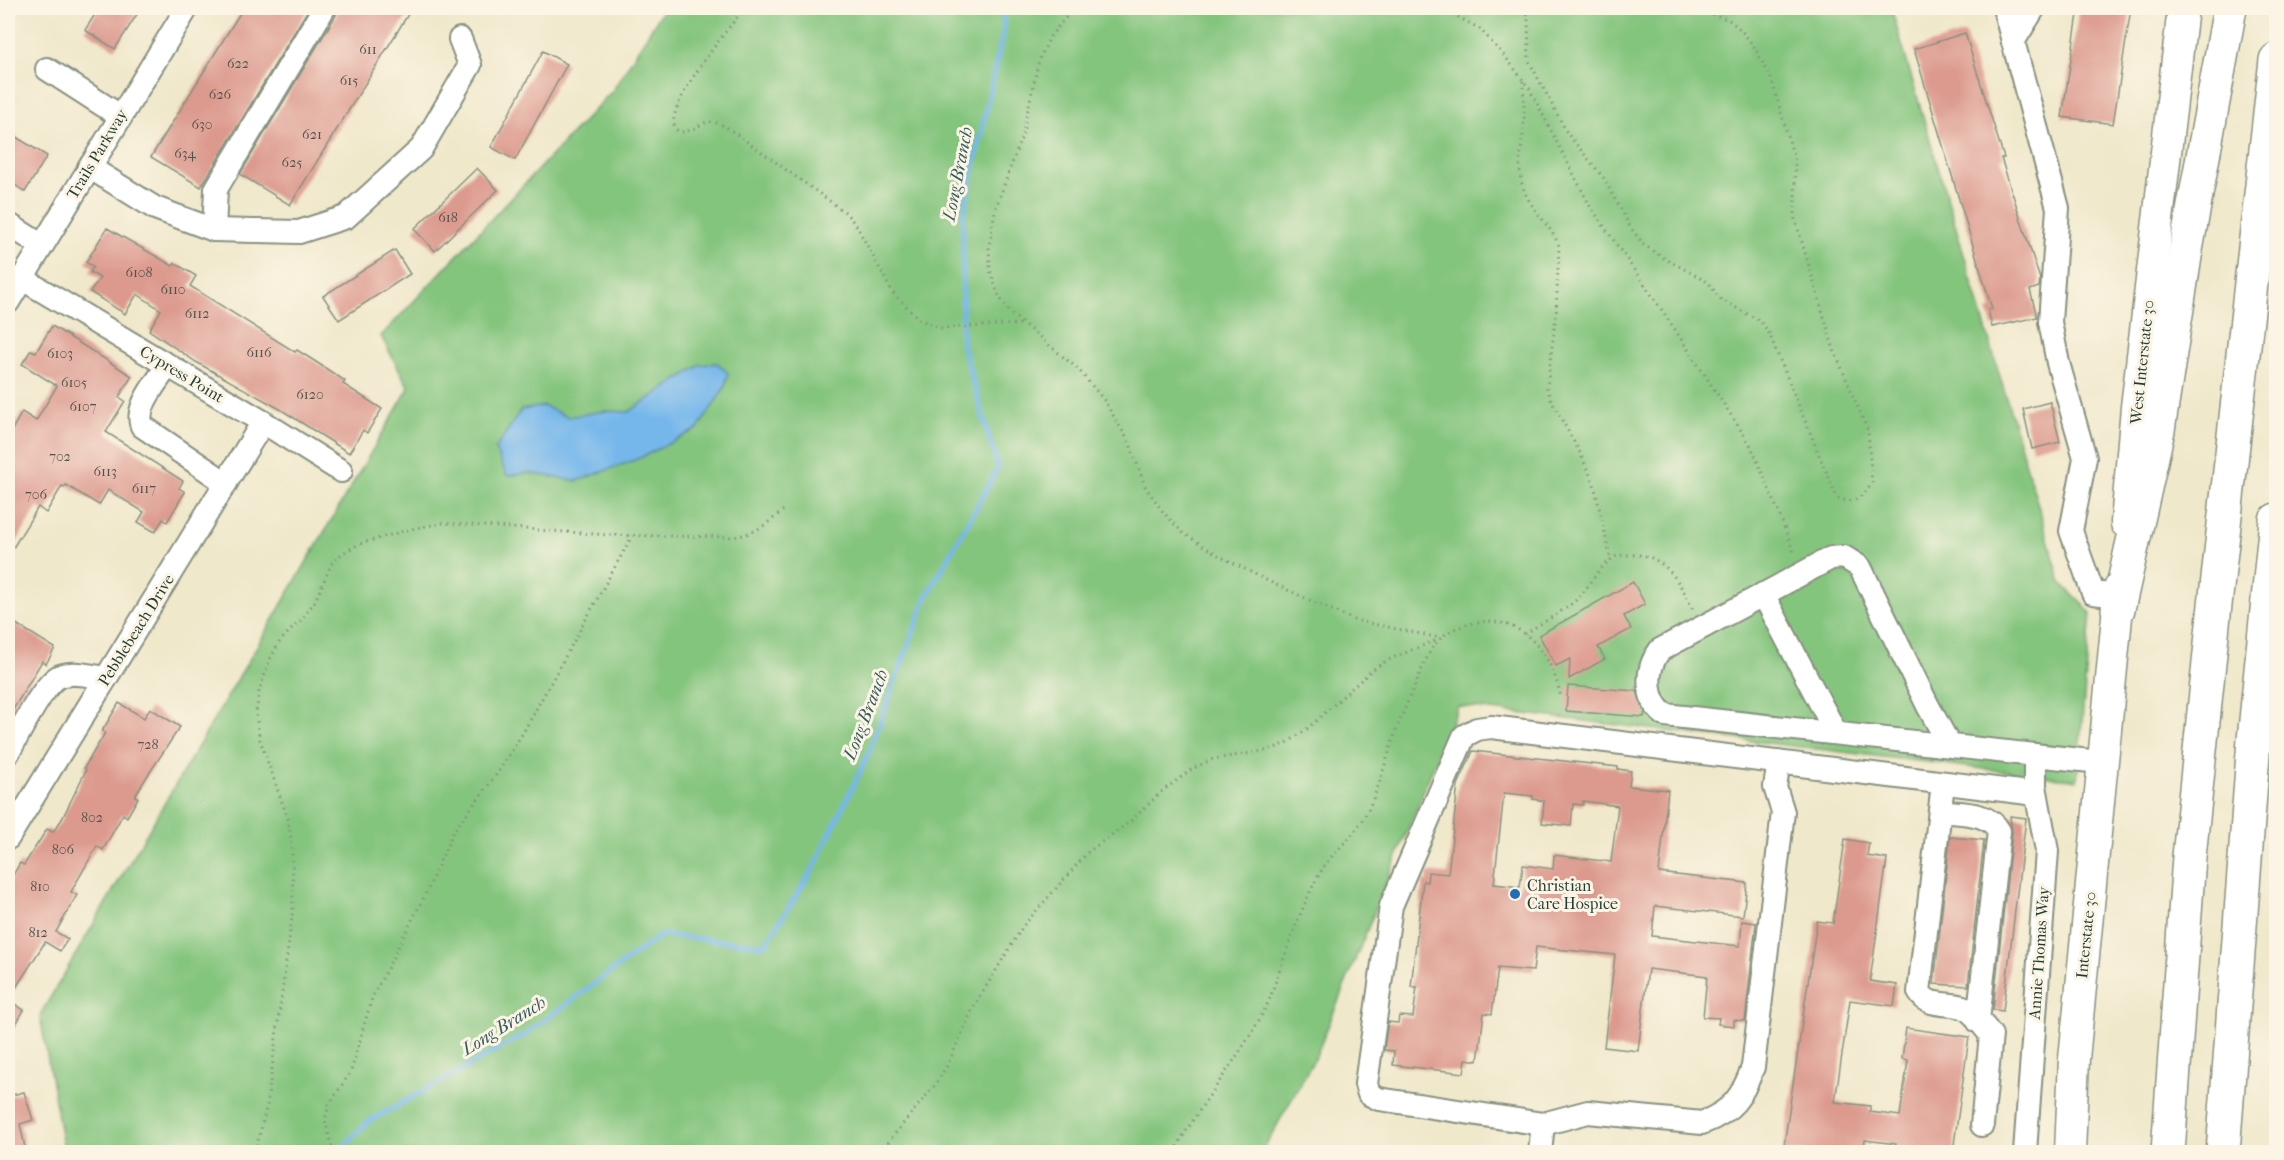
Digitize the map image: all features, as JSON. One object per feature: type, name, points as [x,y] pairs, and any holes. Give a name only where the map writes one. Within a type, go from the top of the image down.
[{"type":"highway","points":[[2119,602],[2158,430],[2186,250],[2230,8]]},
{"type":"highway","points":[[2168,1152],[2189,857],[2277,60]]},
{"type":"highway","points":[[2223,1152],[2254,740],[2277,520]]},
{"type":"highway","points":[[2233,999],[2241,1152]]},
{"type":"main road","name":"West Interstate 30","points":[[2107,718],[2136,407],[2183,8]]},
{"type":"main road","name":"Interstate 30","points":[[2070,1152],[2074,1059],[2107,718]]},
{"type":"street","name":"Trails Parkway","points":[[8,302],[187,8]]},
{"type":"street","points":[[214,230],[216,189],[324,8]]},
{"type":"street","points":[[2004,8],[2058,208],[2050,322],[2058,363],[2085,458],[2071,531],[2093,593],[2119,602]]},
{"type":"street","points":[[2013,42],[2034,8]]},
{"type":"street","points":[[89,167],[155,208],[214,230],[299,232],[346,217],[421,149],[470,65],[460,39]]},
{"type":"street","points":[[47,69],[120,116]]},
{"type":"street","points":[[8,224],[41,245]]},
{"type":"street","name":"Cypress Point","points":[[21,278],[341,471]]},
{"type":"street","points":[[168,365],[141,408],[139,418],[142,426],[226,483]]},
{"type":"street","name":"Pebblebeach Drive","points":[[8,837],[263,422]]},
{"type":"street","points":[[1950,746],[1860,567],[1844,557],[1831,558],[1802,573],[1660,650],[1652,660],[1650,696],[1656,708],[1665,715],[1836,733],[1950,746],[2102,762]]},
{"type":"street","points":[[1763,594],[1836,733]]},
{"type":"street","points":[[8,753],[48,683],[60,676],[77,673],[106,678]]},
{"type":"street","points":[[1779,762],[1775,787],[1783,813],[1753,1067],[1745,1090],[1735,1104],[1702,1123],[1588,1112],[1543,1124],[1379,1099],[1369,1094],[1366,1084],[1391,906],[1464,736],[1477,729],[1491,727],[1779,762],[1943,783],[2036,794]]},
{"type":"street","name":"Annie Thomas Way","points":[[2025,1152],[2047,851],[2036,794],[2035,755]]},
{"type":"street","points":[[1943,783],[1919,992],[1928,1001],[1966,1008],[1991,1035],[1982,1125]]},
{"type":"street","points":[[1940,811],[1984,817],[1996,825],[2000,831],[1978,1021]]},
{"type":"street","points":[[1540,1152],[1543,1124]]},
{"type":"path","points":[[745,8],[709,53],[688,85],[674,116],[674,125],[677,130],[684,132],[708,122],[725,126],[844,212],[856,225],[893,293],[919,319],[940,328],[1023,324]]},
{"type":"path","points":[[1074,8],[1051,35],[1039,60],[1022,136],[995,210],[989,246],[990,270],[998,294],[1009,312],[1078,369],[1104,400],[1130,444],[1145,486],[1163,513],[1183,533],[1218,555],[1272,583],[1354,620],[1440,638]]},
{"type":"path","points":[[1328,8],[1339,8]]},
{"type":"path","points":[[1442,8],[1480,29],[1529,88],[1590,206],[1750,444],[1772,493],[1802,573]]},
{"type":"path","points":[[1526,8],[1529,61],[1567,133],[1603,177],[1631,228],[1644,245],[1708,282],[1720,299],[1760,321],[1768,331],[1838,498],[1847,501],[1859,498],[1872,484],[1868,431],[1834,350],[1795,219],[1795,161],[1772,81],[1755,48],[1741,30],[1729,20],[1696,8]]},
{"type":"path","points":[[1523,80],[1524,121],[1520,171],[1522,186],[1528,200],[1556,237],[1559,246],[1556,315],[1547,388],[1593,484],[1611,561]]},
{"type":"path","points":[[255,1152],[267,1105],[293,910],[292,847],[288,819],[260,740],[256,714],[259,691],[270,659],[280,641],[303,618],[315,601],[332,563],[343,553],[359,544],[400,532],[442,524],[632,536],[731,537],[744,536],[758,531],[786,508]]},
{"type":"path","points":[[333,1152],[325,1120],[329,1105],[351,1071],[372,998],[427,891],[453,832],[499,771],[524,731],[632,536]]},
{"type":"path","points":[[1525,634],[1576,600],[1602,569],[1618,556],[1637,554],[1655,559],[1669,569],[1683,589],[1701,628]]},
{"type":"path","points":[[880,1152],[935,1085],[948,1064],[973,1008],[1023,926],[1088,852],[1132,820],[1161,792],[1192,770],[1213,759],[1270,750],[1287,743],[1307,729],[1372,670],[1388,660],[1440,638],[1458,627],[1486,621],[1512,625],[1534,641],[1558,679],[1561,699]]},
{"type":"path","points":[[1174,1152],[1186,1129],[1248,1037],[1266,1006],[1301,912],[1321,872],[1364,818],[1378,788],[1396,730],[1426,657],[1440,638]]},
{"type":"green space","points":[[664,8],[1891,8],[2061,583],[2091,613],[2077,780],[1458,706],[1316,1056],[1262,1152],[64,1152],[40,1015],[409,388],[381,336],[613,90]]},
{"type":"water","points":[[717,363],[728,373],[725,387],[698,429],[640,458],[577,481],[528,473],[507,476],[495,449],[521,410],[544,406],[568,417],[605,411],[629,412],[700,365]]},
{"type":"building","points":[[99,8],[141,8],[115,49],[85,30]]},
{"type":"building","points":[[243,8],[309,8],[201,187],[151,157]]},
{"type":"building","points":[[337,8],[412,8],[290,205],[240,174],[336,15]]},
{"type":"building","points":[[2079,8],[2131,8],[2113,124],[2062,117]]},
{"type":"building","points":[[1965,33],[2004,158],[2001,158],[2040,279],[2039,287],[2030,290],[2037,317],[1992,327],[1988,310],[1992,309],[1914,49]]},
{"type":"building","points":[[543,51],[567,64],[515,160],[491,147]]},
{"type":"building","points":[[8,132],[47,156],[25,192],[8,180]]},
{"type":"building","points":[[477,168],[498,190],[435,251],[414,229]]},
{"type":"building","points":[[107,228],[173,266],[175,263],[196,276],[190,286],[295,352],[297,350],[316,362],[345,381],[343,384],[382,409],[367,433],[363,430],[349,453],[280,409],[196,362],[149,330],[161,310],[137,294],[125,314],[90,292],[100,278],[90,272],[93,267],[86,262]]},
{"type":"building","points":[[395,250],[410,274],[339,320],[323,296]]},
{"type":"building","points":[[52,326],[132,376],[119,397],[125,401],[106,432],[183,481],[179,488],[185,492],[167,522],[163,519],[155,532],[138,522],[144,512],[108,490],[99,505],[66,485],[62,486],[46,513],[38,507],[8,556],[8,437],[22,412],[36,421],[57,386],[22,364],[31,350],[36,352]]},
{"type":"building","points":[[2050,402],[2060,442],[2032,449],[2023,409]]},
{"type":"building","points":[[1633,582],[1645,604],[1624,616],[1631,629],[1598,647],[1605,659],[1569,679],[1570,659],[1556,666],[1539,635]]},
{"type":"building","points":[[8,619],[55,648],[46,664],[42,661],[8,718]]},
{"type":"building","points":[[1568,686],[1637,691],[1645,712],[1644,717],[1566,711]]},
{"type":"building","points":[[119,703],[144,718],[150,708],[180,727],[135,796],[138,798],[127,817],[123,814],[103,850],[97,846],[71,892],[77,895],[56,932],[68,939],[60,951],[45,942],[8,1000],[8,884],[20,863],[24,865],[47,829],[53,832],[62,819],[86,770],[84,768],[105,733],[102,731]]},
{"type":"building","name":"Christian Care Hospice","points":[[1473,751],[1618,767],[1618,769],[1631,771],[1629,786],[1668,790],[1659,873],[1747,883],[1743,916],[1655,906],[1652,936],[1740,946],[1742,921],[1756,923],[1745,1021],[1734,1020],[1734,1026],[1718,1024],[1719,1018],[1703,1017],[1707,976],[1648,969],[1638,1051],[1604,1047],[1615,955],[1536,947],[1533,971],[1498,968],[1492,1014],[1484,1013],[1478,1061],[1466,1059],[1464,1073],[1393,1065],[1394,1051],[1384,1050],[1388,1022],[1398,1023],[1399,1016],[1413,1017],[1417,987],[1411,987],[1423,881],[1427,882],[1428,872],[1448,874],[1458,785]],"holes":[[[1504,793],[1533,796],[1533,799],[1544,801],[1542,823],[1571,826],[1573,804],[1583,805],[1583,801],[1618,806],[1611,862],[1554,855],[1553,869],[1523,865],[1520,887],[1494,884]]]},
{"type":"building","points":[[2010,816],[2026,818],[2003,1011],[1993,1010],[2012,832]]},
{"type":"building","points":[[1950,837],[1984,840],[1968,986],[1934,984]]},
{"type":"building","points":[[1845,839],[1869,843],[1867,856],[1887,859],[1870,981],[1897,985],[1894,1006],[1850,1000],[1835,1102],[1870,1106],[1870,1112],[1900,1116],[1908,1060],[1902,1059],[1906,1028],[1969,1037],[1953,1152],[1895,1152],[1896,1144],[1865,1140],[1863,1152],[1783,1152],[1817,921],[1833,923]]},
{"type":"building","points":[[8,1000],[24,1010],[8,1038]]},
{"type":"building","points":[[24,1092],[33,1120],[20,1124],[26,1152],[8,1152],[8,1096]]},
{"type":"waterway","name":"Long Branch","points":[[338,1152],[368,1122],[526,1034],[661,935],[765,945],[813,869],[868,755],[926,598],[998,468],[962,344],[963,217],[1004,27],[1002,8]]},
{"type":"place","name":"Christian Care Hospice","points":[[1515,894]]}]
